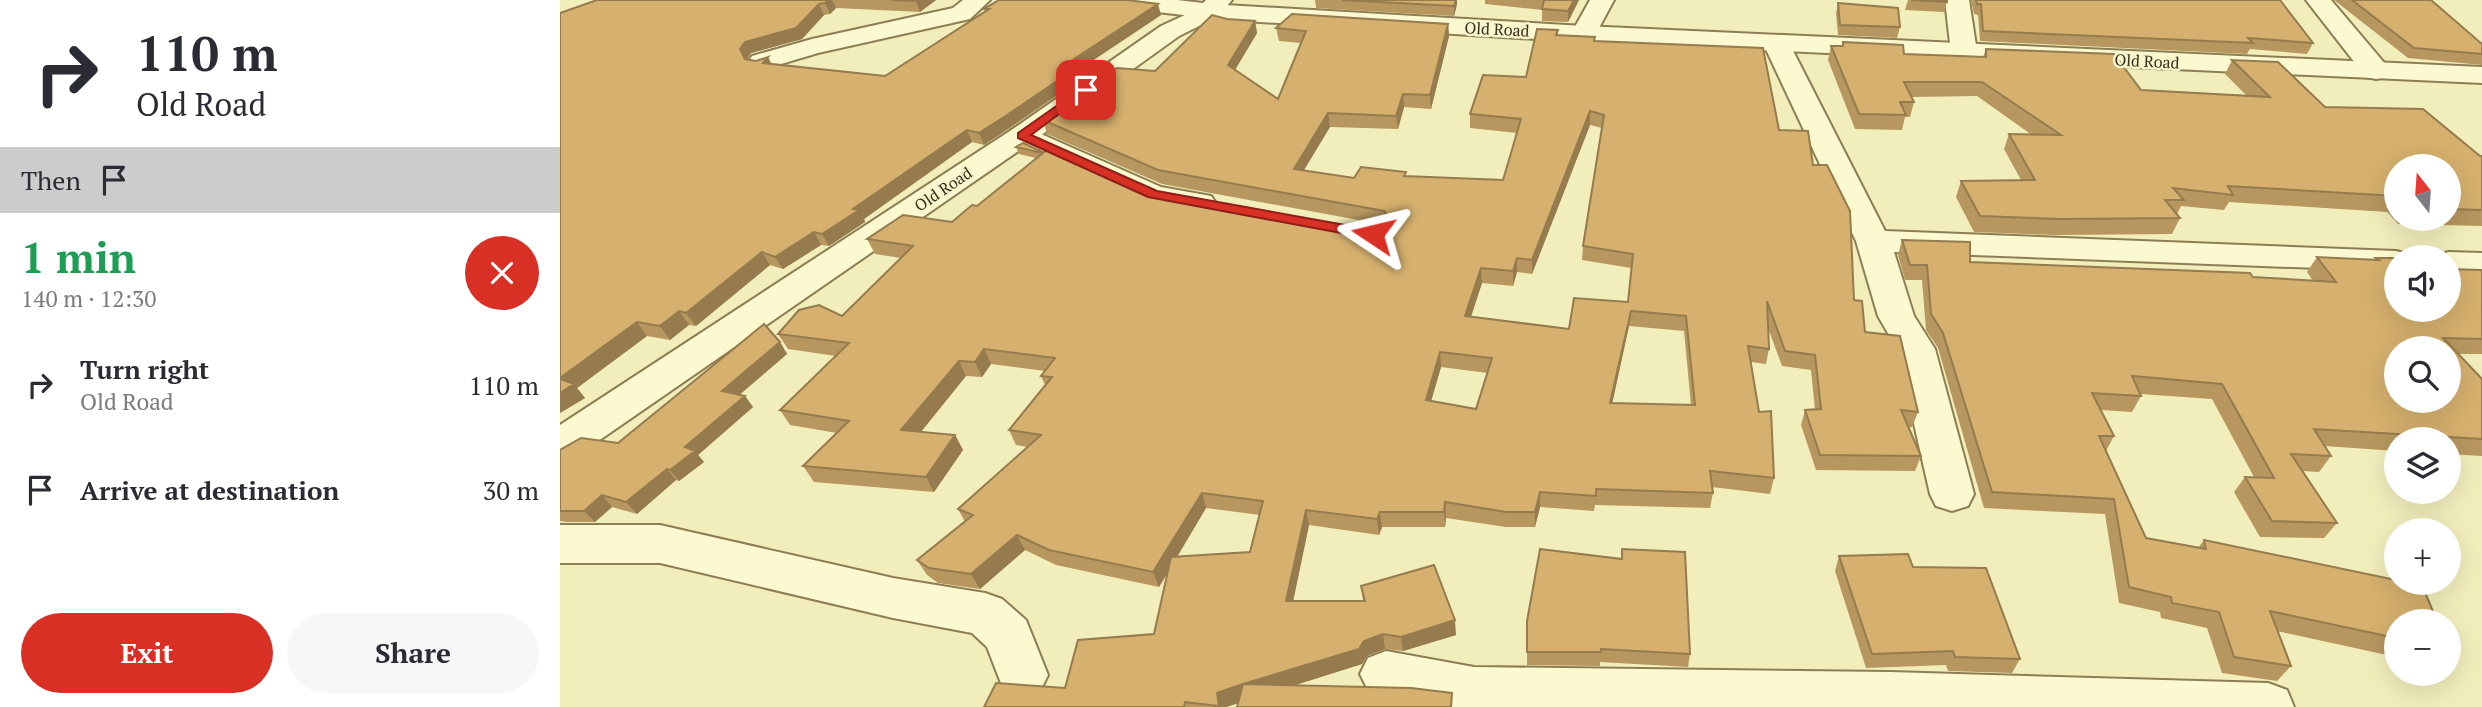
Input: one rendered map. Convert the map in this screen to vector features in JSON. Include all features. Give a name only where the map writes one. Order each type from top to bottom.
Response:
[{"type":"street","points":[[761,62],[812,47],[961,14],[978,0]]},
{"type":"street","points":[[1114,0],[1215,6]]},
{"type":"street","points":[[1584,34],[1602,0]]},
{"type":"street","points":[[1957,0],[1964,52]]},
{"type":"street","points":[[2318,0],[2376,71]]},
{"type":"street","name":"Old Road","points":[[560,446],[1023,135],[1170,31],[1215,6],[1584,34],[2482,75]]},
{"type":"street","points":[[1776,43],[1873,241],[1896,316],[1916,349],[1952,494]]},
{"type":"street","points":[[1023,135],[1153,195],[1229,208]]},
{"type":"street","points":[[1873,241],[2384,261]]},
{"type":"street","points":[[2461,263],[2482,264]]},
{"type":"street","points":[[560,544],[660,544],[893,598],[985,614],[1009,635],[1022,675]]},
{"type":"street","points":[[1387,674],[1474,699],[1890,696],[2268,707]]},
{"type":"building","points":[[597,0],[828,0],[819,4],[796,28],[745,42],[740,49],[745,59],[756,61],[768,57],[763,63],[885,76],[999,0],[1127,0],[1158,4],[1065,65],[1079,66],[979,133],[967,130],[853,209],[859,210],[822,234],[814,232],[775,257],[762,252],[686,313],[679,311],[660,326],[637,322],[560,378],[560,13]]},
{"type":"building","points":[[1342,0],[1456,0],[1454,6]]},
{"type":"building","points":[[1544,0],[1574,0],[1568,11],[1542,9]]},
{"type":"building","points":[[1911,0],[1947,0],[1947,2]]},
{"type":"building","points":[[1976,0],[2280,0],[2313,43],[2248,38],[2253,43],[1983,31],[1981,4],[1977,4]]},
{"type":"building","points":[[2352,0],[2431,0],[2482,44],[2482,54],[2414,48]]},
{"type":"building","points":[[1838,3],[1898,8],[1900,27],[1840,25]]},
{"type":"building","points":[[1292,14],[1448,24],[1430,95],[1403,94],[1396,116],[1328,113],[1294,169],[1354,178],[1361,167],[1406,172],[1404,176],[1503,180],[1521,119],[1470,114],[1483,75],[1526,77],[1537,29],[1558,30],[1556,35],[1595,37],[1594,41],[1763,48],[1779,130],[1808,131],[1813,165],[1827,165],[1850,211],[1854,300],[1862,301],[1865,332],[1900,336],[1918,412],[1901,410],[1921,456],[1820,455],[1805,410],[1821,409],[1815,355],[1785,351],[1767,301],[1769,349],[1748,346],[1759,412],[1771,411],[1774,478],[1710,471],[1713,493],[1596,489],[1596,496],[1540,492],[1535,512],[1506,512],[1445,502],[1444,512],[1380,512],[1377,519],[1306,510],[1286,601],[1365,601],[1361,586],[1434,565],[1455,620],[1401,637],[1383,634],[1364,641],[1359,649],[1217,693],[1219,706],[1185,702],[1184,707],[984,707],[996,683],[1065,688],[1078,640],[1154,634],[1171,557],[1250,552],[1263,501],[1202,493],[1153,572],[1049,550],[1017,535],[971,574],[929,568],[917,560],[973,515],[958,509],[1041,435],[1009,430],[1052,377],[1041,376],[1055,358],[984,349],[975,362],[959,361],[901,430],[955,435],[926,477],[803,466],[849,421],[780,410],[849,343],[778,334],[799,310],[819,305],[842,316],[913,246],[867,239],[903,215],[952,222],[972,205],[977,206],[1048,149],[1137,190],[1371,233],[1386,229],[1391,221],[1384,211],[1158,170],[1043,120],[1117,68],[1155,71],[1212,15],[1255,21],[1228,65],[1278,99],[1306,31],[1276,28]],"holes":[[[1590,111],[1604,115],[1583,246],[1633,254],[1628,302],[1574,298],[1569,329],[1465,316],[1481,268],[1513,271],[1517,258],[1532,260]],[[1631,311],[1686,316],[1695,405],[1610,403]],[[1440,352],[1492,358],[1476,409],[1426,400]]]},
{"type":"building","points":[[1843,42],[1903,45],[1904,54],[1986,57],[1986,49],[2114,54],[2141,90],[2270,97],[2232,60],[2278,62],[2325,107],[2423,109],[2482,156],[2482,210],[2461,209],[2461,154],[2384,154],[2384,195],[2228,186],[2233,195],[2173,188],[2184,200],[2165,200],[2180,218],[2062,219],[1980,216],[1961,181],[2035,180],[2009,134],[2061,135],[1982,82],[1904,82],[1914,102],[1900,102],[1906,115],[1859,114],[1831,46],[1843,46]]},
{"type":"building","points":[[1023,143],[1043,152],[1016,147]]},
{"type":"building","points":[[1902,240],[1970,242],[1970,262],[2250,273],[2253,277],[2336,282],[2317,257],[2384,258],[2384,322],[2461,322],[2461,269],[2482,270],[2482,339],[2461,338],[2461,336],[2384,336],[2384,413],[2461,413],[2461,357],[2482,379],[2482,439],[2461,438],[2461,427],[2384,427],[2384,433],[2314,429],[2331,456],[2291,454],[2337,523],[2272,521],[2245,477],[2274,478],[2222,384],[2132,376],[2141,396],[2092,393],[2114,436],[2099,436],[2146,538],[2206,549],[2204,540],[2384,578],[2384,595],[2426,595],[2432,609],[2384,609],[2384,635],[2270,611],[2291,666],[2234,657],[2219,612],[2172,603],[2171,597],[2129,587],[2114,499],[1992,492],[1943,333],[1931,314],[1927,265],[1910,265]]},
{"type":"building","points":[[764,324],[780,342],[722,391],[745,396],[685,447],[695,451],[670,470],[667,469],[626,502],[602,495],[584,511],[560,511],[560,450],[581,438],[618,443]]},
{"type":"building","points":[[560,379],[574,384],[560,393]]},
{"type":"building","points":[[1540,549],[1622,559],[1622,549],[1685,552],[1690,654],[1601,649],[1601,652],[1527,652],[1527,621]]},
{"type":"building","points":[[1908,554],[1913,567],[1986,568],[2020,659],[1955,657],[1953,651],[1872,654],[1839,556]]},
{"type":"building","points":[[1243,684],[1411,688],[1452,693],[1451,707],[1237,707]]},
{"type":"route","points":[[1086,90],[1023,135],[1153,195],[1373,234]]}]
